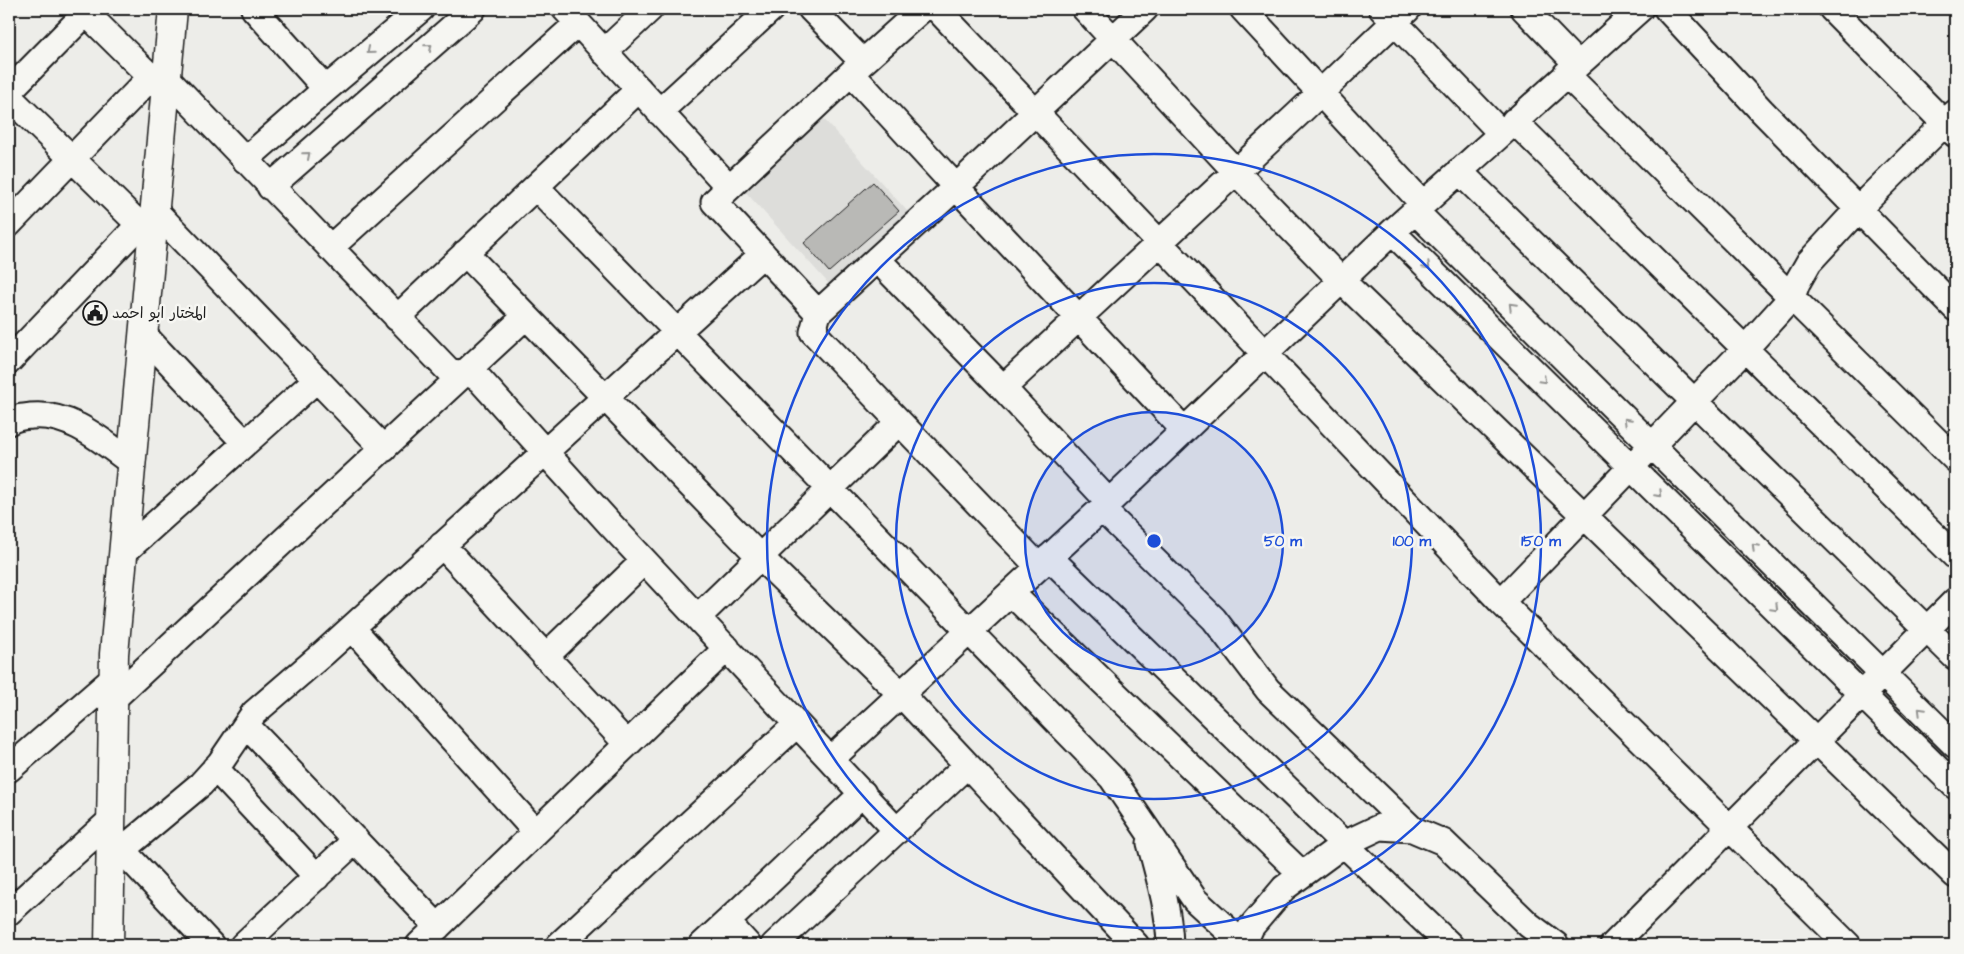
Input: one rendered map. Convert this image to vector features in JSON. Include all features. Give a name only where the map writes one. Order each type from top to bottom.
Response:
[{"type":"main road","points":[[110,945],[116,855],[112,820],[114,688],[161,83],[173,9]]},
{"type":"street","points":[[254,9],[326,89]]},
{"type":"street","points":[[245,160],[421,9]]},
{"type":"street","points":[[270,187],[473,9]]},
{"type":"street","points":[[604,52],[650,9]]},
{"type":"street","points":[[659,112],[771,9]]},
{"type":"street","points":[[811,9],[857,68],[956,187],[1184,430]]},
{"type":"street","points":[[818,313],[714,202],[922,9]]},
{"type":"street","points":[[937,9],[1501,602],[1848,945]]},
{"type":"street","points":[[1085,9],[1236,172],[1341,280],[1955,875]]},
{"type":"street","points":[[1145,9],[956,187],[818,313],[813,332],[899,422],[1044,562],[1450,945]]},
{"type":"street","points":[[1243,9],[1320,93],[1419,207],[1652,445],[1955,745]]},
{"type":"street","points":[[1524,9],[1572,69],[1792,297],[1955,459]]},
{"type":"street","points":[[831,759],[1106,506],[1392,232],[1640,9]]},
{"type":"street","points":[[1667,9],[1762,110],[1955,308]]},
{"type":"street","points":[[1501,602],[1746,349],[1792,297],[1797,283],[1809,262],[1858,209],[1952,123],[1832,9]]},
{"type":"street","points":[[9,91],[86,10],[161,83],[245,160],[450,372],[471,374],[480,380],[644,561],[897,831]]},
{"type":"street","points":[[1003,388],[1320,93],[1394,13],[1507,127],[1746,349],[1955,556]]},
{"type":"street","points":[[330,248],[572,16],[729,187]]},
{"type":"street","points":[[9,224],[72,158],[161,83]]},
{"type":"street","points":[[397,318],[639,90]]},
{"type":"street","points":[[9,96],[72,158],[149,224],[316,379],[384,449]]},
{"type":"street","points":[[1459,171],[1955,657]]},
{"type":"street","points":[[536,187],[1112,778],[1196,900],[1243,945],[1251,927],[1284,888],[1344,844],[1380,827],[1412,829],[1443,842],[1529,925],[1556,945]]},
{"type":"street","points":[[9,361],[149,224]]},
{"type":"street","points":[[1392,232],[1955,786]]},
{"type":"street","points":[[466,253],[760,557],[901,694],[1136,945]]},
{"type":"street","points":[[211,945],[116,855],[201,784],[260,708],[352,628],[764,254]]},
{"type":"street","points":[[877,259],[1003,388],[1106,506],[1214,619],[1268,690],[1412,829]]},
{"type":"street","points":[[9,769],[114,688],[384,449],[526,316]]},
{"type":"street","points":[[143,334],[245,443]]},
{"type":"street","points":[[124,553],[316,379]]},
{"type":"street","points":[[12,415],[42,415],[69,421],[132,463]]},
{"type":"street","points":[[698,618],[899,422]]},
{"type":"street","points":[[442,546],[627,744]]},
{"type":"street","points":[[545,657],[644,561]]},
{"type":"street","points":[[1010,593],[1302,874]]},
{"type":"street","points":[[1613,945],[1955,601]]},
{"type":"street","points":[[352,628],[536,832]]},
{"type":"street","points":[[246,725],[356,840],[434,937],[536,832],[727,648]]},
{"type":"street","points":[[559,945],[798,724]]},
{"type":"street","points":[[774,945],[967,765]]},
{"type":"street","points":[[215,768],[317,877]]},
{"type":"street","points":[[702,945],[863,794]]},
{"type":"street","points":[[9,912],[112,820]]},
{"type":"street","points":[[1143,822],[1164,892],[1170,927],[1170,945]]},
{"type":"street","points":[[244,945],[356,840]]},
{"type":"street","points":[[727,922],[748,945]]},
{"type":"shaded area","points":[[821,116],[908,212],[829,284],[742,188]]},
{"type":"building","points":[[873,182],[899,211],[829,272],[804,243]]},
{"type":"place","name":"المختار ابو احمد","points":[[95,313]]}]
